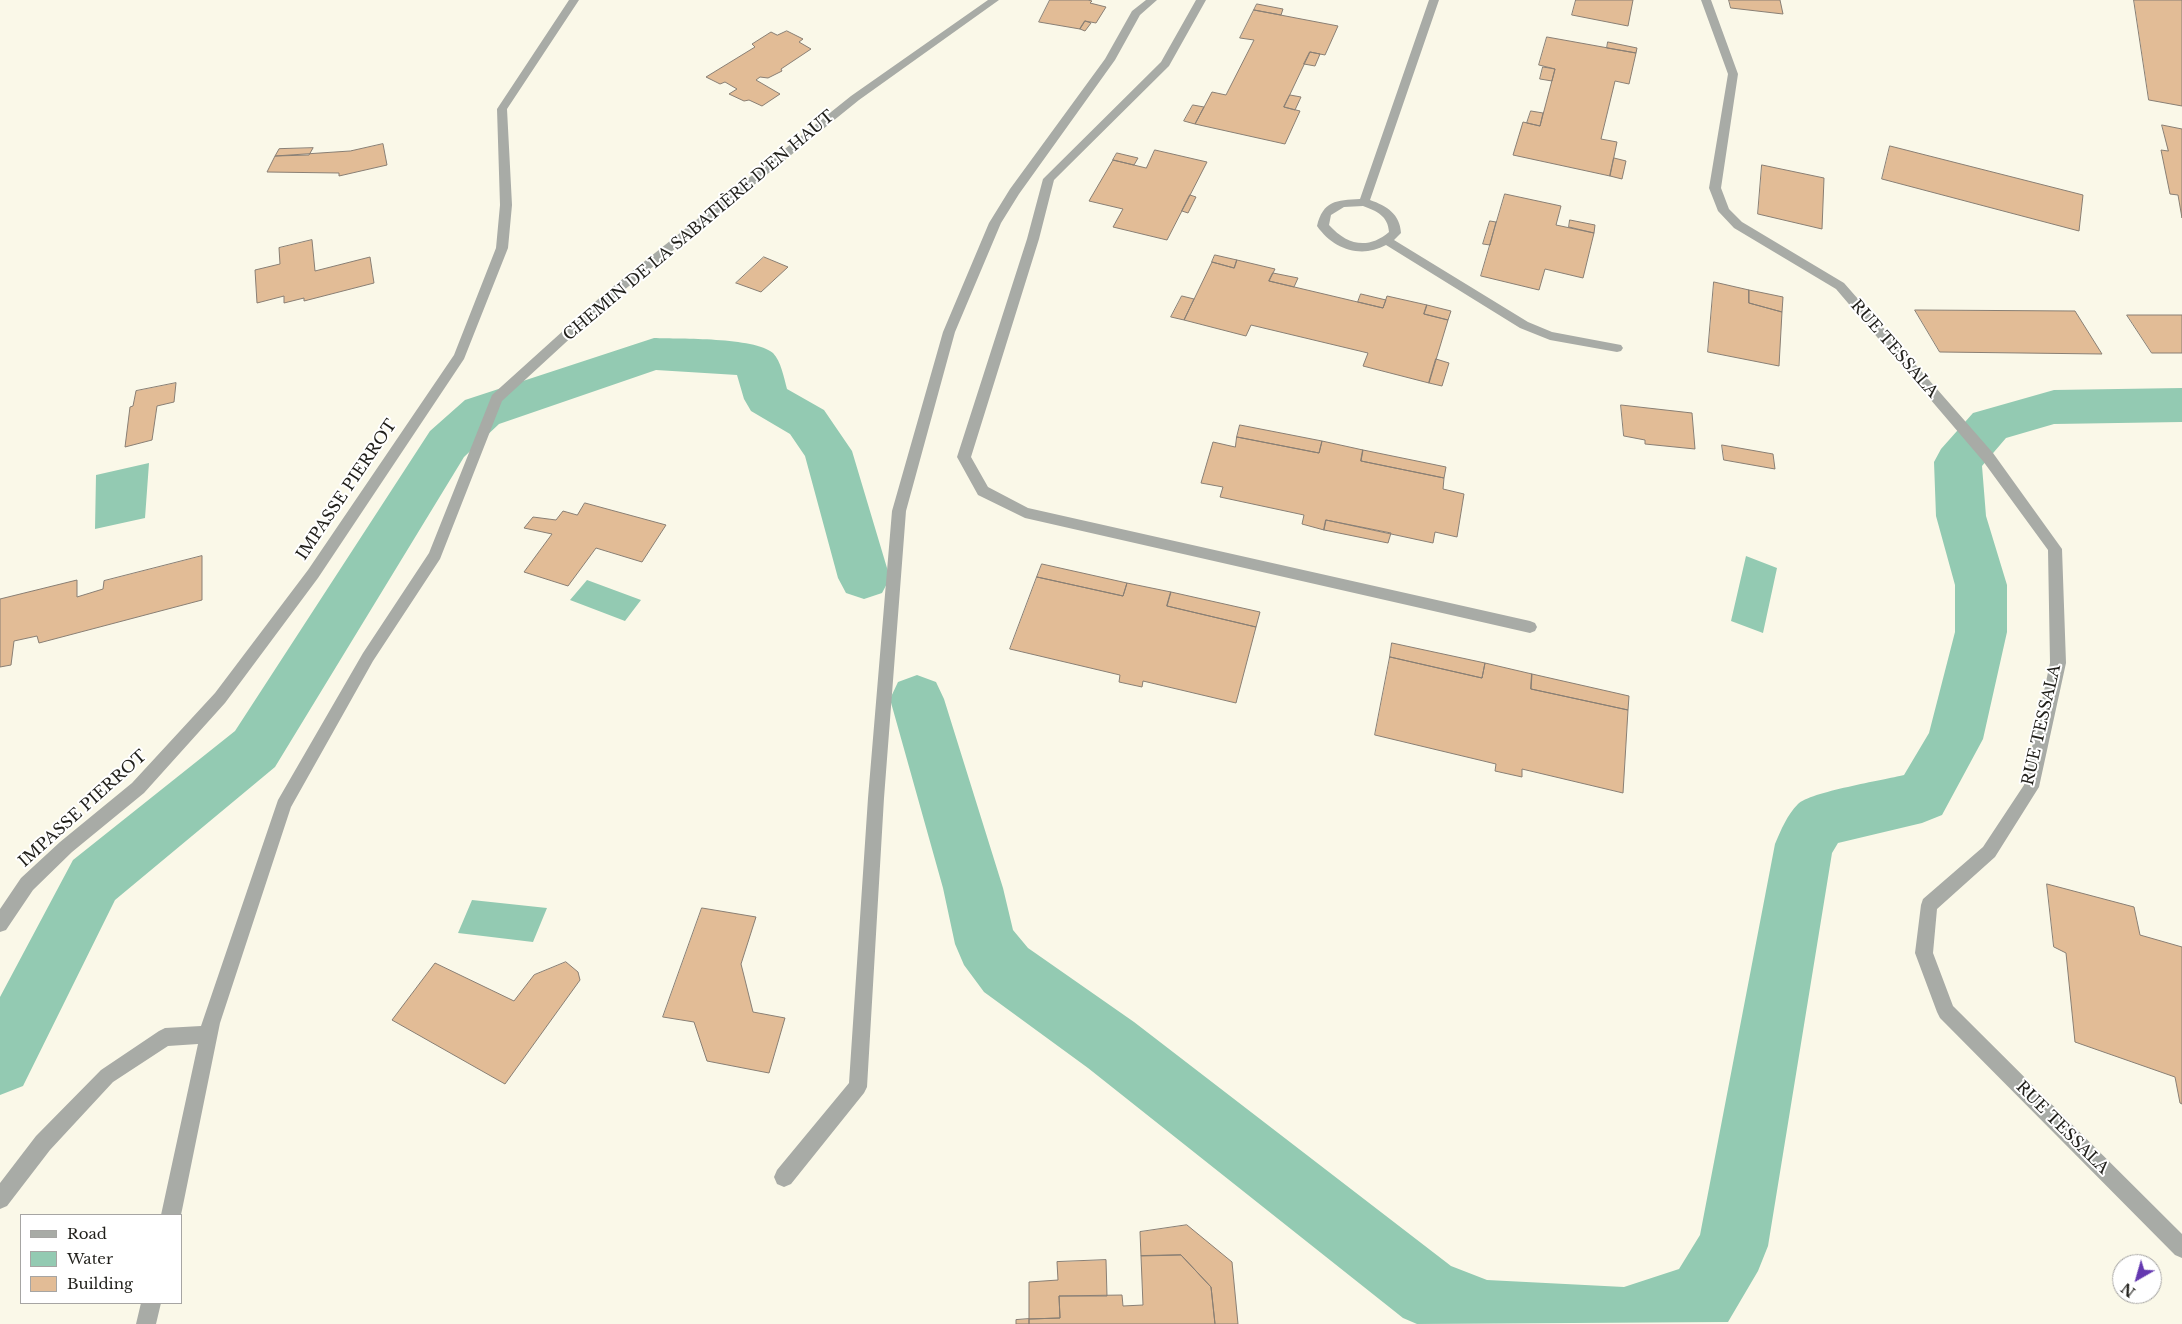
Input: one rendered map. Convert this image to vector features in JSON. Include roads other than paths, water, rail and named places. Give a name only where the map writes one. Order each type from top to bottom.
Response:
[{"type":"street","name":"IMPASSE PIERROT","points":[[0,924],[27,884],[66,848],[138,788],[220,698],[313,574],[460,356],[502,248],[506,205],[502,109],[574,0]]},
{"type":"street","name":"CHEMIN DE LA SABATIÈRE D'EN HAUT","points":[[171,1214],[208,1035],[284,805],[368,657],[435,555],[497,398],[609,296],[855,98],[994,0]]},
{"type":"street","points":[[784,1177],[858,1087],[876,798],[899,511],[949,332],[995,223],[1014,192],[1110,60],[1136,13],[1152,0]]},
{"type":"street","points":[[1201,0],[1165,64],[1049,179],[1033,239],[964,457],[983,490],[1025,514],[1530,627]]},
{"type":"street","points":[[1364,202],[1434,0]]},
{"type":"street","name":"RUE TESSALA","points":[[1706,0],[1733,74],[1715,188],[1724,211],[1738,225],[1840,286],[1988,457],[2055,549],[2058,663],[2031,787],[1989,852],[1928,905],[1924,952],[1946,1012],[2182,1248]]},
{"type":"street","points":[[1364,202],[1379,207],[1396,224],[1396,233],[1379,247],[1353,247],[1333,238],[1323,226],[1326,213],[1332,208],[1341,203],[1364,202]]},
{"type":"street","points":[[1388,241],[1524,325],[1550,336],[1617,348]]},
{"type":"street","points":[[0,1199],[44,1143],[107,1076],[165,1036],[208,1035]]},
{"type":"street","points":[[146,1324],[151,1304]]},
{"type":"water","points":[[149,463],[145,518],[95,529],[96,475]]},
{"type":"water","points":[[1746,556],[1777,568],[1763,633],[1731,621]]},
{"type":"water","points":[[587,580],[641,600],[625,621],[570,600]]},
{"type":"water","points":[[472,900],[547,908],[533,942],[458,933]]},
{"type":"waterway","points":[[0,1063],[94,880],[255,749],[447,444],[482,412],[654,354],[745,359],[757,365],[767,399],[807,422],[828,451],[864,578]]},
{"type":"waterway","points":[[917,699],[973,888],[986,944],[1006,970],[1111,1045],[1428,1293],[1487,1316],[1624,1323],[1703,1297],[1733,1246],[1804,844],[1820,821],[1922,797],[1955,739],[1981,632],[1981,585],[1961,516],[1958,462],[1990,425],[2054,407],[2182,405]]}]
